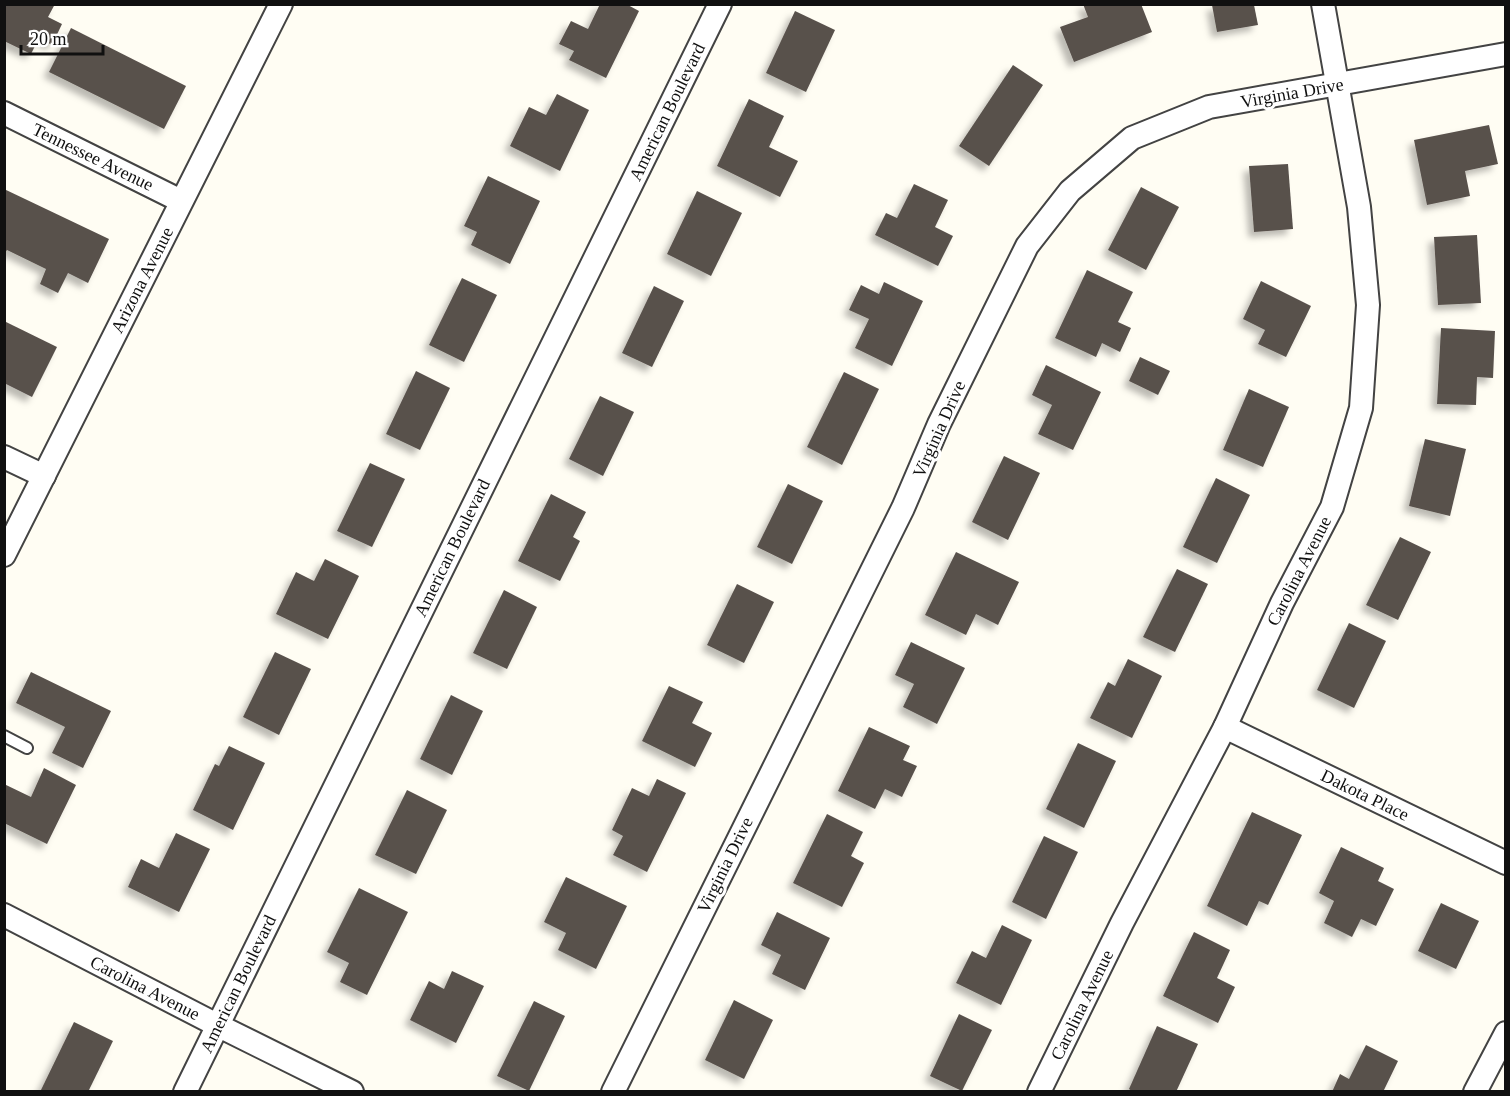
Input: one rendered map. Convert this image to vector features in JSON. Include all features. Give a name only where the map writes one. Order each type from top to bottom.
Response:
[{"type":"street","name":"Arizona Avenue","points":[[4,555],[281,4]]},
{"type":"street","name":"American Boulevard","points":[[185,1092],[720,4]]},
{"type":"street","name":"Carolina Avenue","points":[[1039,1092],[1122,923],[1225,727],[1282,603],[1332,507],[1361,408],[1368,305],[1359,207],[1323,4]]},
{"type":"street","name":"Virginia Drive","points":[[613,1092],[903,508],[939,424],[1027,246],[1070,191],[1132,138],[1209,107],[1506,54]]},
{"type":"street","name":"Tennessee Avenue","points":[[4,113],[181,201]]},
{"type":"street","points":[[4,457],[44,476]]},
{"type":"street","name":"Dakota Place","points":[[1225,727],[1506,862]]},
{"type":"street","name":"Carolina Avenue","points":[[4,915],[352,1092]]},
{"type":"street","points":[[1475,1092],[1506,1033]]},
{"type":"lane","points":[[4,736],[27,748]]},
{"type":"building","points":[[4,4],[55,4],[48,17],[62,24],[52,45],[39,38],[31,54],[4,41]]},
{"type":"building","points":[[600,4],[626,4],[639,11],[606,78],[569,60],[574,51],[559,44],[571,21],[588,29]]},
{"type":"building","points":[[1083,4],[1141,4],[1152,32],[1074,62],[1060,27],[1088,17]]},
{"type":"building","points":[[1212,5],[1254,5],[1258,25],[1217,32]]},
{"type":"building","points":[[795,11],[835,30],[806,92],[766,73]]},
{"type":"building","points":[[71,28],[186,86],[164,129],[49,72]]},
{"type":"building","points":[[1013,65],[1043,85],[989,166],[959,146]]},
{"type":"building","points":[[557,94],[589,110],[560,171],[510,146],[529,107],[546,115]]},
{"type":"building","points":[[749,99],[784,116],[769,147],[798,161],[780,197],[717,166]]},
{"type":"building","points":[[1489,125],[1498,164],[1465,171],[1470,196],[1427,205],[1414,140]]},
{"type":"building","points":[[1288,164],[1293,229],[1254,232],[1249,166]]},
{"type":"building","points":[[488,176],[540,201],[510,264],[471,245],[477,232],[464,226]]},
{"type":"building","points":[[914,184],[948,200],[935,227],[953,236],[938,266],[875,235],[886,213],[897,218]]},
{"type":"building","points":[[1141,187],[1179,207],[1146,270],[1108,250]]},
{"type":"building","points":[[4,189],[109,239],[88,283],[68,273],[58,293],[40,284],[46,269],[7,250],[4,254]]},
{"type":"building","points":[[697,191],[742,213],[711,276],[667,254]]},
{"type":"building","points":[[1477,235],[1481,303],[1438,305],[1434,237]]},
{"type":"building","points":[[1087,270],[1133,292],[1118,322],[1131,328],[1120,352],[1102,343],[1096,357],[1055,338]]},
{"type":"building","points":[[462,278],[497,295],[464,362],[429,345]]},
{"type":"building","points":[[1261,281],[1311,306],[1286,357],[1258,344],[1265,330],[1243,319]]},
{"type":"building","points":[[884,282],[923,301],[892,366],[855,348],[869,319],[849,310],[861,285],[879,294]]},
{"type":"building","points":[[654,286],[684,301],[652,367],[622,353]]},
{"type":"building","points":[[4,321],[57,347],[32,397],[4,383]]},
{"type":"building","points":[[1441,328],[1495,331],[1493,378],[1477,377],[1476,405],[1437,404]]},
{"type":"building","points":[[1140,357],[1170,371],[1158,395],[1129,381]]},
{"type":"building","points":[[1046,365],[1101,392],[1073,450],[1038,434],[1052,405],[1032,395]]},
{"type":"building","points":[[416,371],[450,388],[420,450],[386,434]]},
{"type":"building","points":[[844,372],[879,389],[842,465],[807,447]]},
{"type":"building","points":[[1249,389],[1289,407],[1263,467],[1223,450]]},
{"type":"building","points":[[600,396],[634,412],[603,476],[569,459]]},
{"type":"building","points":[[1425,439],[1466,449],[1450,516],[1409,506]]},
{"type":"building","points":[[1004,456],[1040,473],[1008,540],[972,522]]},
{"type":"building","points":[[370,463],[405,479],[372,547],[337,531]]},
{"type":"building","points":[[1216,478],[1250,495],[1217,563],[1183,547]]},
{"type":"building","points":[[788,484],[823,501],[792,564],[757,547]]},
{"type":"building","points":[[551,494],[586,512],[573,537],[580,541],[560,581],[518,561]]},
{"type":"building","points":[[1400,537],[1431,552],[1398,620],[1366,605]]},
{"type":"building","points":[[956,552],[1019,582],[998,625],[976,614],[966,635],[925,615]]},
{"type":"building","points":[[325,559],[359,576],[328,639],[276,614],[296,572],[314,581]]},
{"type":"building","points":[[1177,569],[1208,584],[1175,652],[1143,637]]},
{"type":"building","points":[[737,584],[774,602],[744,663],[707,645]]},
{"type":"building","points":[[504,590],[537,607],[507,669],[473,653]]},
{"type":"building","points":[[1349,623],[1386,641],[1354,708],[1317,690]]},
{"type":"building","points":[[911,642],[965,668],[937,724],[903,707],[914,684],[895,675]]},
{"type":"building","points":[[275,652],[311,669],[279,735],[243,717]]},
{"type":"building","points":[[1128,659],[1162,676],[1132,738],[1090,718],[1108,682],[1115,686]]},
{"type":"building","points":[[31,672],[111,711],[83,768],[52,753],[65,727],[16,703]]},
{"type":"building","points":[[669,686],[703,702],[692,723],[712,733],[695,767],[642,741]]},
{"type":"building","points":[[451,695],[483,711],[452,775],[420,759]]},
{"type":"building","points":[[869,727],[910,746],[903,760],[917,766],[902,797],[885,789],[875,809],[838,791]]},
{"type":"building","points":[[1078,743],[1116,761],[1084,828],[1046,809]]},
{"type":"building","points":[[229,746],[265,763],[233,830],[193,810],[215,764],[219,766]]},
{"type":"building","points":[[44,768],[76,785],[47,844],[4,823],[4,784],[31,797]]},
{"type":"building","points":[[657,779],[686,793],[647,872],[613,855],[623,836],[612,830],[632,788],[649,796]]},
{"type":"building","points":[[407,790],[447,810],[416,874],[375,855]]},
{"type":"building","points":[[1252,812],[1302,835],[1268,905],[1259,901],[1247,926],[1207,906]]},
{"type":"building","points":[[827,814],[863,832],[851,856],[864,863],[842,907],[793,883]]},
{"type":"building","points":[[176,833],[210,849],[179,912],[128,887],[141,859],[159,868]]},
{"type":"building","points":[[1044,836],[1078,852],[1046,919],[1012,902]]},
{"type":"building","points":[[1341,847],[1384,868],[1378,881],[1394,889],[1376,926],[1361,919],[1352,937],[1324,923],[1334,901],[1319,893]]},
{"type":"building","points":[[566,877],[627,906],[596,969],[558,950],[566,933],[544,922]]},
{"type":"building","points":[[359,888],[408,912],[367,995],[340,982],[349,963],[327,952]]},
{"type":"building","points":[[1441,903],[1479,921],[1456,969],[1418,951]]},
{"type":"building","points":[[777,912],[830,938],[805,990],[772,974],[781,955],[761,945]]},
{"type":"building","points":[[1002,925],[1032,940],[1001,1005],[956,983],[972,951],[986,958]]},
{"type":"building","points":[[1194,932],[1230,950],[1217,978],[1235,987],[1218,1023],[1163,996]]},
{"type":"building","points":[[452,971],[484,986],[456,1043],[410,1020],[429,981],[444,989]]},
{"type":"building","points":[[734,1000],[773,1020],[744,1079],[705,1060]]},
{"type":"building","points":[[534,1001],[565,1016],[529,1091],[497,1076]]},
{"type":"building","points":[[959,1014],[992,1030],[962,1091],[930,1076]]},
{"type":"building","points":[[74,1022],[113,1041],[88,1092],[40,1092]]},
{"type":"building","points":[[1157,1026],[1198,1044],[1176,1092],[1133,1092],[1129,1089]]},
{"type":"building","points":[[1366,1045],[1398,1061],[1383,1092],[1332,1092],[1340,1074],[1349,1079]]}]
